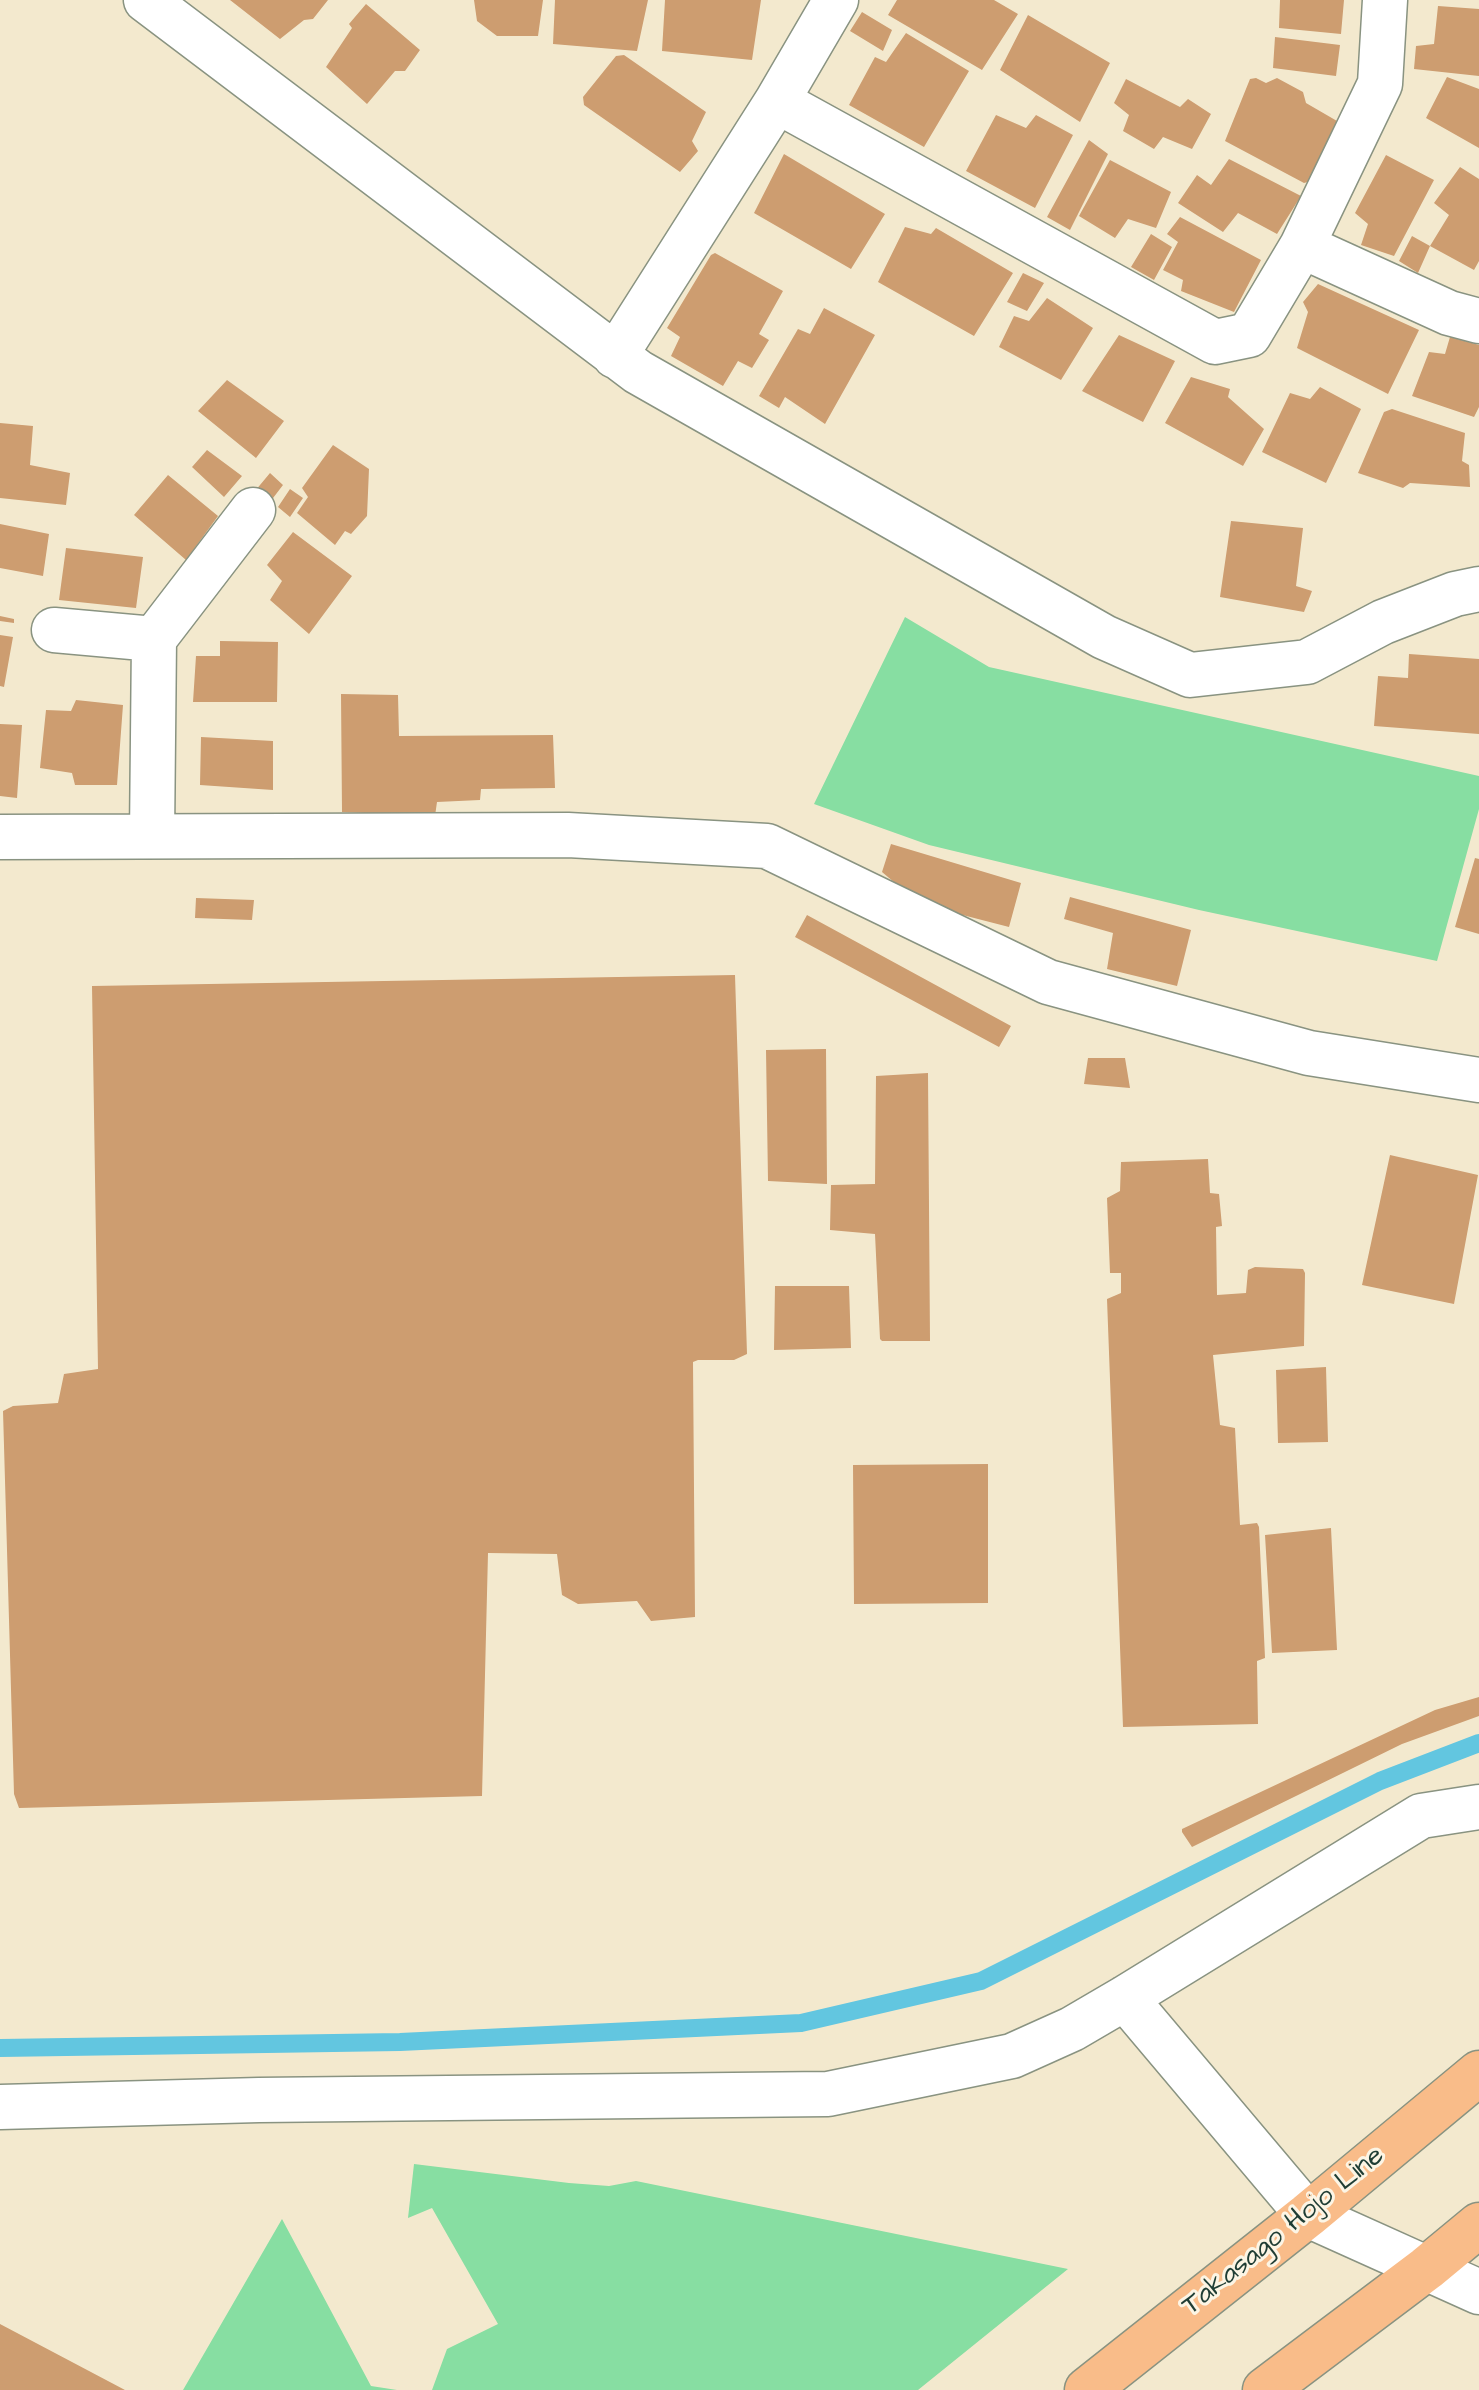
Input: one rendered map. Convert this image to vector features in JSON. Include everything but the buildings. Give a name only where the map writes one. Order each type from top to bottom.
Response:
[{"type":"main road","name":"Takasago Hojo Line","points":[[1087,2390],[1308,2215],[1479,2073]]},
{"type":"main road","points":[[1265,2390],[1479,2225]]},
{"type":"street","points":[[146,0],[638,372],[1104,637],[1190,675],[1307,662],[1383,622],[1455,594],[1479,589]]},
{"type":"street","points":[[615,356],[777,101],[836,0]]},
{"type":"street","points":[[777,101],[1215,342],[1249,335],[1302,246],[1380,84],[1385,0]]},
{"type":"street","points":[[1302,246],[1449,313],[1479,321]]},
{"type":"street","points":[[152,836],[154,639],[253,510]]},
{"type":"street","points":[[54,630],[154,639]]},
{"type":"street","points":[[0,837],[568,835],[767,846],[1048,982],[1309,1053],[1479,1080]]},
{"type":"street","points":[[0,2107],[259,2100],[828,2094],[1012,2056],[1072,2029],[1125,1998],[1421,1816],[1479,1807]]},
{"type":"street","points":[[1125,1998],[1308,2215],[1479,2292]]},
{"type":"green space","points":[[905,617],[989,667],[1479,776],[1479,809],[1437,961],[1199,910],[929,845],[814,804]]},
{"type":"green space","points":[[414,2164],[569,2183],[609,2186],[636,2181],[1068,2269],[918,2390],[432,2390],[447,2349],[498,2324],[432,2208],[408,2218]]},
{"type":"green space","points":[[282,2219],[371,2386],[397,2390],[183,2390]]},
{"type":"waterway","points":[[0,2048],[400,2042],[801,2023],[981,1981],[1380,1781],[1479,1743]]}]
